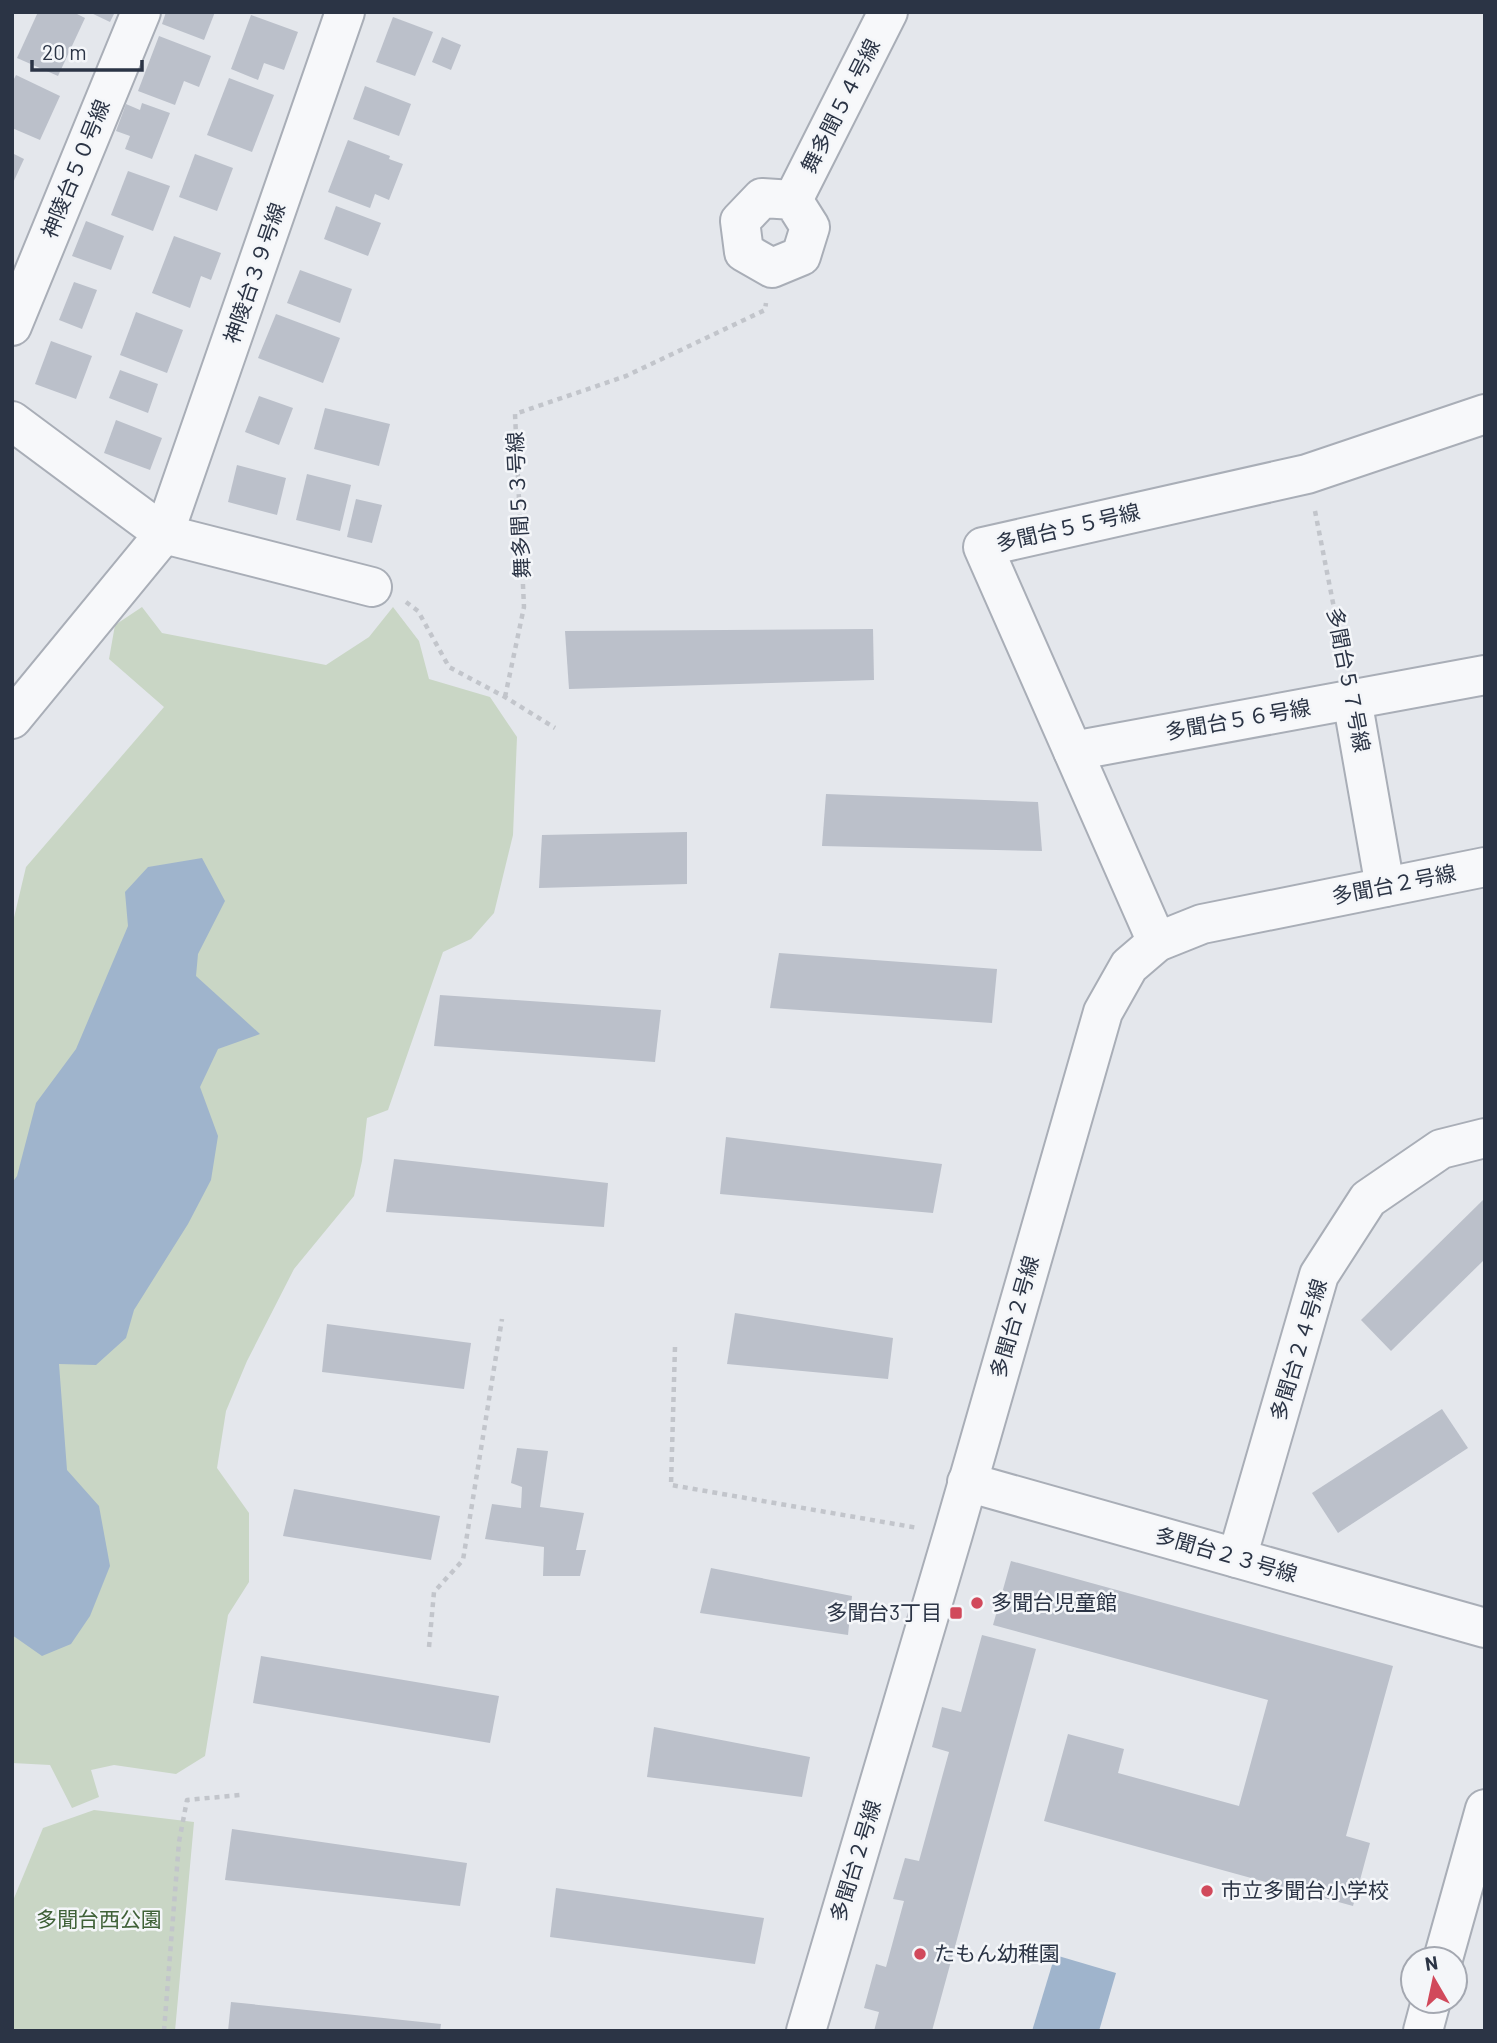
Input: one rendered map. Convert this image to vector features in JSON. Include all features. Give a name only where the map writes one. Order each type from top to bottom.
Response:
[{"type":"street","name":"神陵台５０号線","points":[[12,326],[141,12]]},
{"type":"street","name":"神陵台３９号線","points":[[12,719],[164,534],[345,12]]},
{"type":"street","name":"舞多聞５４号線","points":[[793,200],[888,12]]},
{"type":"street","points":[[762,198],[793,200],[810,227],[801,257],[772,268],[744,252],[740,220],[762,198]]},
{"type":"street","name":"多聞台５５号線","points":[[1157,942],[984,548],[1307,474],[1485,414]]},
{"type":"street","points":[[12,421],[164,534],[372,587]]},
{"type":"street","name":"多聞台５６号線","points":[[1073,751],[1485,675]]},
{"type":"street","name":"多聞台５７号線","points":[[1352,699],[1385,887]]},
{"type":"street","name":"多聞台２号線","points":[[806,2031],[1103,1012],[1129,966],[1157,942],[1202,924],[1485,867]]},
{"type":"street","name":"多聞台２４号線","points":[[1237,1558],[1319,1275],[1368,1199],[1441,1149],[1485,1138]]},
{"type":"street","name":"多聞台２３号線","points":[[967,1482],[1485,1628]]},
{"type":"street","points":[[1447,1945],[1485,1809]]},
{"type":"path","name":"舞多聞５３号線","points":[[505,697],[524,607],[515,414],[626,376],[765,310],[772,268]]},
{"type":"path","name":"多聞台５７号線","points":[[1307,474],[1352,699]]},
{"type":"path","points":[[372,587],[394,593],[418,611],[449,667],[555,728]]},
{"type":"path","points":[[429,1647],[434,1592],[463,1560],[502,1319]]},
{"type":"path","points":[[675,1347],[671,1485],[953,1534]]},
{"type":"path","points":[[164,2031],[179,1842],[187,1800],[240,1795]]},
{"type":"green space","points":[[142,607],[162,633],[326,665],[369,637],[393,607],[419,641],[429,679],[490,697],[517,737],[513,835],[494,913],[471,939],[443,952],[388,1110],[367,1118],[362,1161],[354,1196],[294,1269],[247,1361],[226,1411],[217,1468],[249,1513],[249,1582],[228,1615],[205,1756],[176,1774],[114,1765],[91,1770],[99,1797],[72,1808],[50,1765],[12,1763],[12,926],[26,867],[164,707],[109,659],[115,625]]},
{"type":"green space","name":"多聞台西公園","points":[[94,1810],[194,1822],[175,2031],[12,2031],[12,1903],[43,1828]]},
{"type":"water","points":[[202,858],[225,901],[198,954],[196,976],[260,1034],[218,1049],[200,1087],[218,1136],[211,1180],[188,1224],[134,1310],[126,1338],[96,1365],[59,1364],[67,1470],[99,1506],[110,1566],[90,1616],[71,1644],[42,1656],[12,1635],[12,1183],[17,1176],[36,1103],[76,1049],[128,926],[125,892],[148,867]]},
{"type":"water","points":[[1055,1955],[1116,1973],[1099,2031],[1032,2031]]},
{"type":"building","points":[[38,12],[73,12],[85,18],[58,76],[17,58]]},
{"type":"building","points":[[89,12],[115,12],[110,22]]},
{"type":"building","points":[[166,12],[215,12],[204,40],[162,24]]},
{"type":"building","points":[[251,15],[298,32],[284,70],[264,63],[258,80],[231,69]]},
{"type":"building","points":[[393,17],[433,32],[415,76],[376,62]]},
{"type":"building","points":[[159,36],[211,56],[199,87],[184,81],[175,105],[138,91]]},
{"type":"building","points":[[442,37],[461,45],[451,70],[432,62]]},
{"type":"building","points":[[16,75],[60,96],[40,140],[12,128],[12,83]]},
{"type":"building","points":[[229,78],[274,95],[252,152],[207,135]]},
{"type":"building","points":[[365,86],[411,104],[399,136],[353,119]]},
{"type":"building","points":[[142,103],[170,113],[152,159],[125,149],[130,136],[116,131],[126,104],[140,110]]},
{"type":"building","points":[[348,140],[390,156],[389,159],[403,164],[389,200],[375,194],[370,208],[328,192]]},
{"type":"building","points":[[12,153],[24,159],[12,185]]},
{"type":"building","points":[[195,154],[233,168],[217,211],[179,197]]},
{"type":"building","points":[[128,171],[170,186],[153,231],[111,215]]},
{"type":"building","points":[[336,206],[381,223],[368,256],[324,239]]},
{"type":"building","points":[[86,221],[124,236],[111,270],[72,256]]},
{"type":"building","points":[[174,236],[221,253],[211,280],[201,276],[190,308],[152,293]]},
{"type":"building","points":[[300,270],[352,289],[340,323],[287,303]]},
{"type":"building","points":[[74,282],[97,290],[82,329],[59,320]]},
{"type":"building","points":[[136,312],[183,330],[167,373],[120,355]]},
{"type":"building","points":[[276,314],[340,338],[323,383],[258,358]]},
{"type":"building","points":[[51,341],[92,356],[76,399],[35,384]]},
{"type":"building","points":[[120,370],[158,384],[148,413],[109,398]]},
{"type":"building","points":[[259,396],[293,408],[279,445],[245,432]]},
{"type":"building","points":[[325,408],[390,424],[379,466],[314,449]]},
{"type":"building","points":[[116,420],[162,438],[150,470],[104,453]]},
{"type":"building","points":[[237,465],[286,478],[277,515],[228,502]]},
{"type":"building","points":[[307,474],[351,485],[340,531],[296,520]]},
{"type":"building","points":[[356,499],[382,505],[372,543],[347,537]]},
{"type":"building","points":[[873,629],[874,680],[569,689],[565,631]]},
{"type":"building","points":[[826,794],[1038,802],[1042,851],[822,846]]},
{"type":"building","points":[[687,832],[687,884],[539,888],[542,835]]},
{"type":"building","points":[[779,953],[997,969],[992,1023],[770,1008]]},
{"type":"building","points":[[440,995],[661,1010],[655,1062],[434,1046]]},
{"type":"building","points":[[726,1137],[942,1164],[933,1213],[720,1194]]},
{"type":"building","points":[[394,1159],[608,1183],[604,1227],[386,1212]]},
{"type":"building","points":[[1485,1198],[1485,1259],[1391,1351],[1361,1320]]},
{"type":"building","points":[[735,1313],[893,1338],[888,1379],[727,1364]]},
{"type":"building","points":[[327,1324],[471,1343],[464,1389],[322,1372]]},
{"type":"building","points":[[1442,1409],[1468,1448],[1338,1533],[1312,1493]]},
{"type":"building","points":[[517,1448],[548,1451],[540,1507],[584,1513],[576,1550],[586,1550],[580,1576],[543,1576],[544,1547],[485,1539],[492,1504],[521,1508],[522,1487],[511,1483]]},
{"type":"building","points":[[294,1489],[440,1516],[431,1560],[283,1536]]},
{"type":"building","points":[[1011,1561],[1393,1666],[1346,1836],[1370,1843],[1353,1906],[1044,1821],[1068,1734],[1124,1749],[1118,1773],[1239,1806],[1268,1700],[993,1625]]},
{"type":"building","points":[[711,1568],[852,1596],[848,1635],[700,1613]]},
{"type":"building","points":[[982,1635],[1036,1649],[932,2031],[874,2031],[879,2012],[864,2008],[876,1964],[886,1967],[904,1901],[893,1899],[905,1858],[919,1861],[949,1752],[932,1747],[942,1707],[961,1712]]},
{"type":"building","points":[[261,1656],[499,1696],[490,1743],[253,1703]]},
{"type":"building","points":[[654,1727],[810,1757],[802,1797],[647,1777]]},
{"type":"building","points":[[232,1829],[467,1863],[460,1906],[225,1880]]},
{"type":"building","points":[[556,1888],[764,1918],[755,1964],[550,1937]]},
{"type":"building","points":[[231,2002],[441,2024],[440,2031],[228,2031]]},
{"type":"place","name":"多聞台児童館","points":[[977,1603]]},
{"type":"place","name":"多聞台3丁目","points":[[956,1613]]},
{"type":"place","name":"市立多聞台小学校","points":[[1207,1891]]},
{"type":"place","name":"たもん幼稚園","points":[[920,1954]]}]
